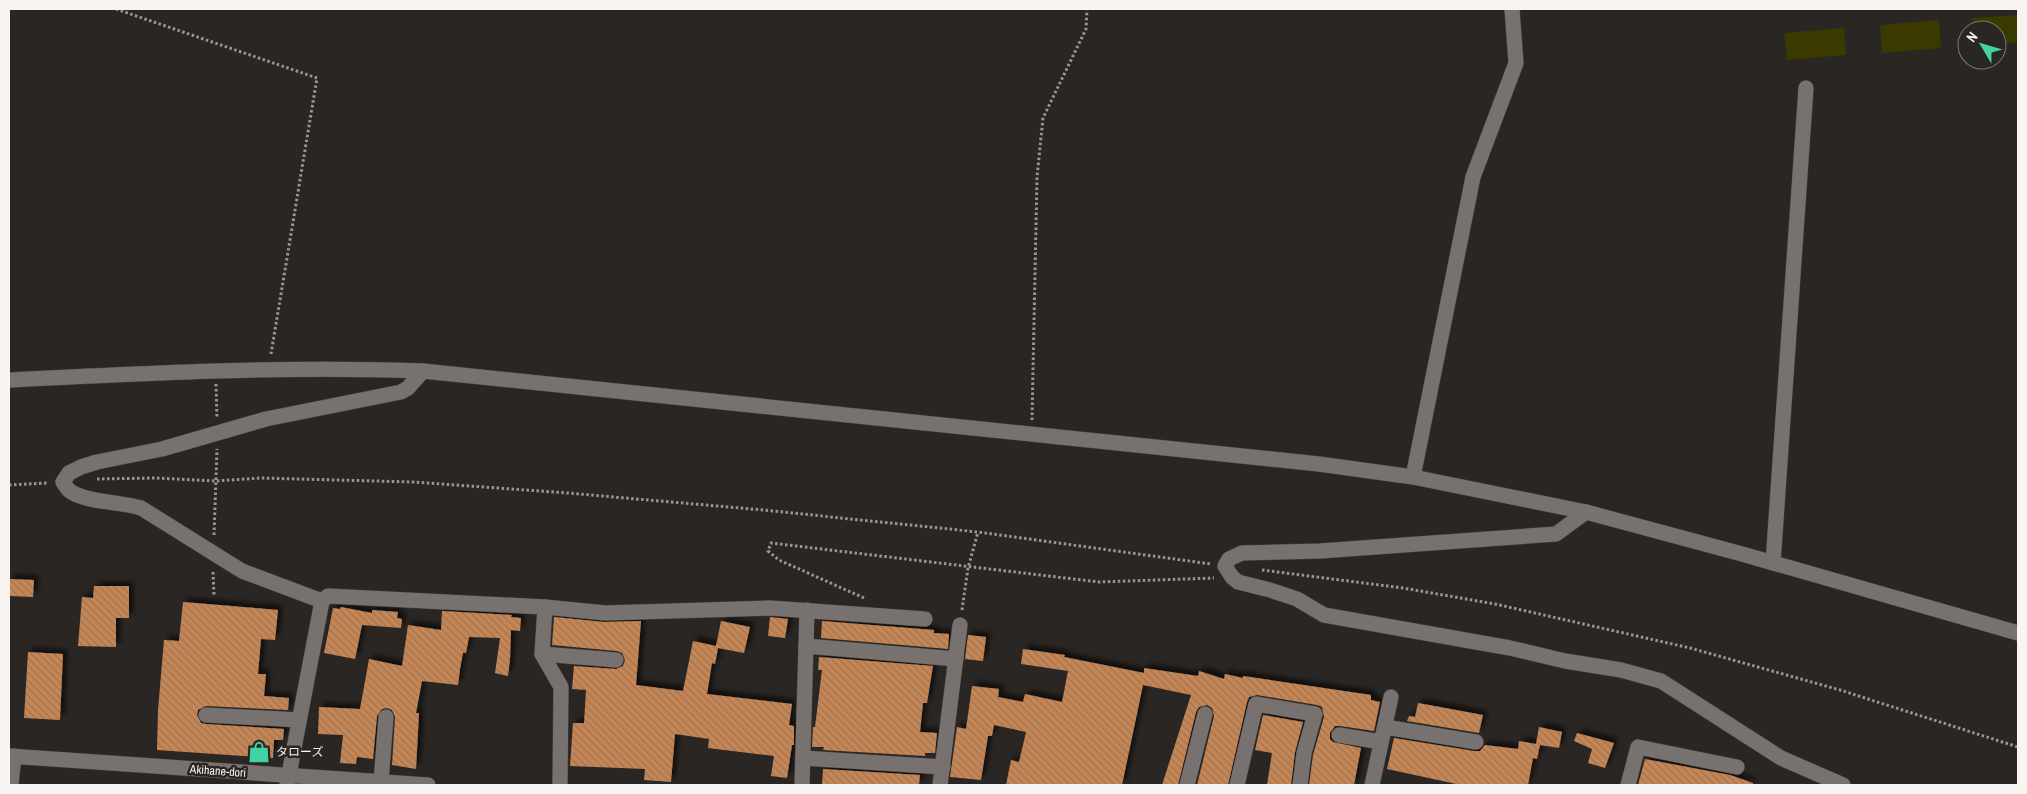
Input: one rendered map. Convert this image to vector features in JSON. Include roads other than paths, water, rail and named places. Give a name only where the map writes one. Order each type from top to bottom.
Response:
[{"type":"street","points":[[1413,477],[1473,177],[1516,63],[1512,9]]},
{"type":"street","points":[[1773,563],[1806,88]]},
{"type":"street","points":[[9,380],[215,370],[423,371],[1309,463],[1413,477],[1586,512],[2018,633]]},
{"type":"street","points":[[322,601],[242,571],[141,508],[124,503],[80,496],[69,491],[63,482],[68,473],[81,467],[162,448],[266,419],[401,392],[408,388],[423,371]]},
{"type":"street","points":[[1586,512],[1556,534],[1320,550],[1242,553],[1229,558],[1228,572],[1238,582],[1297,599],[1324,615],[1510,648],[1566,661],[1621,670],[1661,681],[1782,758],[1843,785]]},
{"type":"street","points":[[288,781],[322,601],[328,596],[545,607],[605,613],[770,608],[925,618]]},
{"type":"street","points":[[545,607],[542,654],[561,687],[560,785]]},
{"type":"street","points":[[802,785],[808,610]]},
{"type":"street","points":[[940,785],[960,625]]},
{"type":"street","points":[[806,646],[956,659]]},
{"type":"street","points":[[542,654],[616,660]]},
{"type":"street","points":[[1372,785],[1391,697]]},
{"type":"street","points":[[1237,785],[1256,704],[1315,714],[1304,753],[1300,785]]},
{"type":"street","points":[[1187,785],[1205,714]]},
{"type":"street","points":[[206,715],[299,720]]},
{"type":"street","points":[[381,782],[386,717]]},
{"type":"street","points":[[1385,727],[1476,742]]},
{"type":"street","points":[[1339,735],[1382,742]]},
{"type":"street","points":[[1628,785],[1638,747],[1737,767]]},
{"type":"street","points":[[11,785],[12,756]]},
{"type":"street","name":"Akihane-dori","points":[[12,756],[288,781],[381,782],[428,785]]},
{"type":"street","points":[[803,758],[943,767]]},
{"type":"place","name":"タローズ","points":[[259,752]]}]
